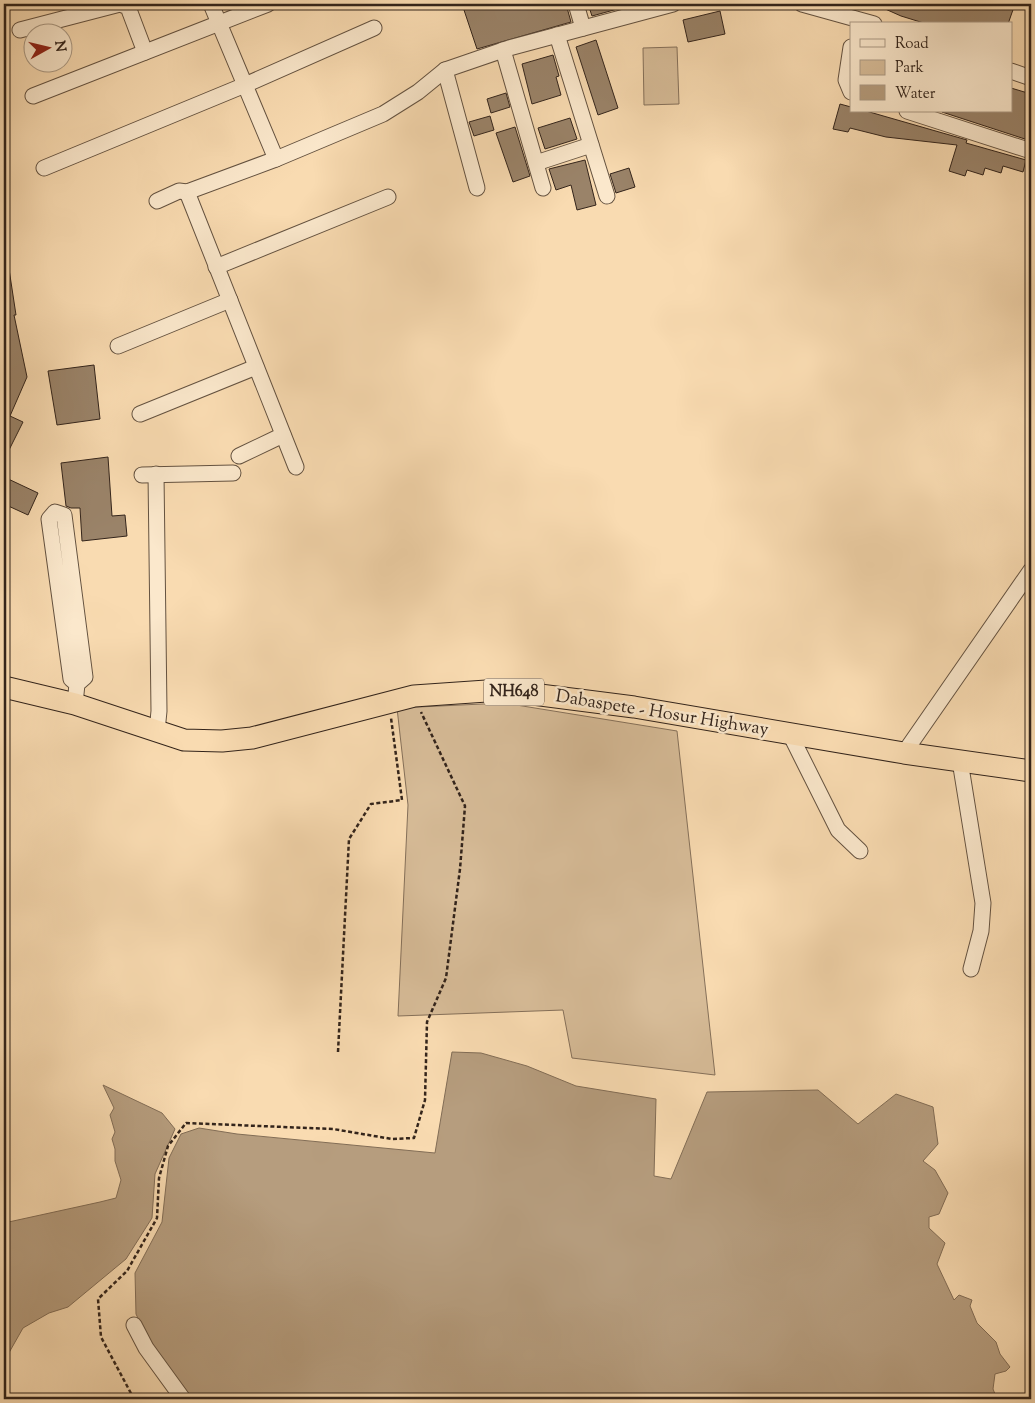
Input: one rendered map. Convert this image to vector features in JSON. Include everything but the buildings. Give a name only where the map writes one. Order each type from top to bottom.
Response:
[{"type":"highway","name":"Dabaspete - Hosur Highway","points":[[4,687],[76,694],[157,731],[184,740],[222,741],[252,738],[414,696],[501,690],[634,707],[904,753],[1031,771]]},
{"type":"street","points":[[20,30],[120,4],[128,8],[145,52]]},
{"type":"street","points":[[211,4],[276,159]]},
{"type":"street","points":[[33,96],[268,4]]},
{"type":"street","points":[[576,4],[583,28]]},
{"type":"street","points":[[157,201],[179,191],[187,192],[276,159],[383,114],[418,92],[445,70],[503,50],[674,4]]},
{"type":"street","points":[[802,4],[857,21]]},
{"type":"street","points":[[44,168],[245,85],[374,28]]},
{"type":"street","points":[[557,36],[607,196]]},
{"type":"street","points":[[503,50],[543,188]]},
{"type":"street","points":[[850,52],[846,72],[847,87],[850,91]]},
{"type":"street","points":[[445,70],[477,188]]},
{"type":"street","points":[[1012,71],[1031,78]]},
{"type":"street","points":[[910,112],[1031,151]]},
{"type":"street","points":[[536,163],[591,145]]},
{"type":"street","points":[[187,192],[296,467]]},
{"type":"street","points":[[216,267],[388,197]]},
{"type":"street","points":[[118,346],[230,300]]},
{"type":"street","points":[[140,414],[256,367]]},
{"type":"street","points":[[239,456],[283,435]]},
{"type":"street","points":[[157,731],[159,711],[149,475],[232,472]]},
{"type":"street","points":[[55,512],[64,515],[85,677],[76,694],[70,679],[48,519],[55,512]]},
{"type":"street","points":[[904,753],[1031,570]]},
{"type":"street","points":[[790,734],[838,830],[860,851]]},
{"type":"street","points":[[960,761],[983,903],[981,932],[971,969]]},
{"type":"street","points":[[134,1325],[146,1348],[183,1399]]},
{"type":"path","points":[[134,1399],[101,1337],[98,1299],[127,1271],[157,1218],[159,1178],[168,1146],[186,1124],[333,1129],[392,1139],[414,1138],[425,1100],[427,1022],[446,978],[460,869],[465,806],[414,696]]},
{"type":"path","points":[[338,1052],[349,839],[371,804],[402,800],[392,721],[387,703]]},
{"type":"green space","points":[[677,47],[679,104],[644,105],[643,48]]},
{"type":"green space","points":[[504,703],[677,731],[715,1075],[572,1058],[563,1010],[398,1016],[408,805],[397,708]]},
{"type":"water","points":[[452,1052],[481,1053],[527,1066],[576,1086],[656,1099],[654,1176],[671,1179],[707,1092],[818,1090],[858,1124],[896,1094],[933,1107],[938,1144],[923,1161],[935,1170],[948,1193],[939,1214],[929,1217],[929,1228],[945,1243],[937,1264],[954,1300],[959,1295],[972,1300],[970,1306],[977,1323],[996,1342],[1000,1354],[1010,1367],[1006,1371],[995,1374],[993,1389],[997,1399],[190,1399],[154,1353],[136,1314],[135,1273],[162,1222],[169,1158],[181,1134],[199,1128],[237,1134],[435,1153]]},
{"type":"water","points":[[103,1085],[162,1113],[175,1129],[155,1174],[152,1218],[126,1259],[68,1307],[49,1313],[23,1328],[6,1358],[4,1358],[4,1223],[116,1198],[121,1180],[115,1161],[115,1149],[112,1139],[115,1132],[110,1115],[114,1108]]}]
